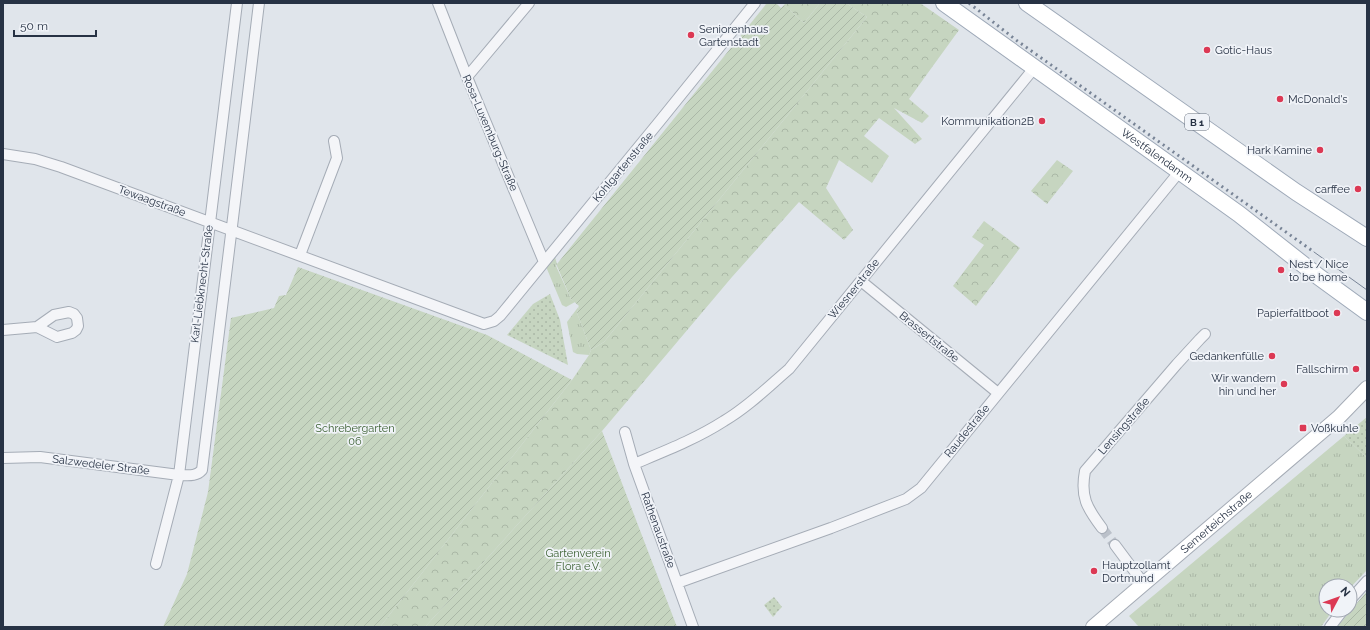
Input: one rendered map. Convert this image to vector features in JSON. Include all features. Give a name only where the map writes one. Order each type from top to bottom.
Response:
[{"type":"main road","name":"Westfalendamm","points":[[944,3],[1239,214],[1319,277],[1367,312]]},
{"type":"main road","name":"B 1","points":[[1027,3],[1296,192],[1367,238]]},
{"type":"main road","name":"Semerteichstraße","points":[[1093,627],[1339,417],[1367,388]]},
{"type":"main road","name":"Semerteichstraße","points":[[1339,417],[1367,402]]},
{"type":"street","name":"Karl-Liebknecht-Straße","points":[[156,564],[179,475],[237,3]]},
{"type":"street","name":"Karl-Liebknecht-Straße","points":[[199,473],[202,470],[259,3]]},
{"type":"street","name":"Rosa-Luxemburg-Straße","points":[[438,3],[544,262]]},
{"type":"street","points":[[467,77],[529,3]]},
{"type":"street","name":"Kohlgartenstraße","points":[[484,324],[500,316],[756,3]]},
{"type":"street","name":"Wiesnerstraße","points":[[634,464],[695,437],[725,421],[756,398],[788,368],[861,281],[1035,67]]},
{"type":"street","points":[[300,255],[336,158],[334,142]]},
{"type":"street","name":"Tewaagstraße","points":[[3,154],[35,159],[61,167],[120,190],[210,221],[484,324]]},
{"type":"street","name":"Raudestraße","points":[[678,583],[906,500],[921,488],[1180,171]]},
{"type":"street","name":"Brassertstraße","points":[[861,281],[998,393]]},
{"type":"street","points":[[3,330],[37,327]]},
{"type":"street","name":"Lensingstraße","points":[[1102,528],[1087,507],[1084,499],[1082,489],[1085,471],[1205,334]]},
{"type":"street","name":"Rathenaustraße","points":[[625,432],[634,464],[693,627]]},
{"type":"street","name":"Salzwedeler Straße","points":[[3,458],[40,457],[179,475],[192,475],[199,473]]},
{"type":"street","points":[[1115,545],[1144,584]]},
{"type":"street","points":[[1358,591],[1367,581]]},
{"type":"street","points":[[1330,627],[1337,618]]},
{"type":"green space","points":[[767,3],[776,3],[781,8],[784,5],[804,23],[820,3],[846,3],[867,17],[604,342],[591,350],[577,313],[579,306],[571,299],[557,264]]},
{"type":"green space","points":[[786,3],[820,3],[804,23],[784,5]]},
{"type":"green space","points":[[846,3],[920,3],[959,30],[909,99],[929,116],[922,123],[894,108],[922,139],[915,144],[879,118],[864,136],[889,156],[872,183],[839,160],[826,188],[853,230],[844,240],[799,202],[732,277],[602,431],[425,627],[380,627],[572,380],[591,350],[604,342],[867,17]]},
{"type":"green space","points":[[1057,160],[1073,171],[1047,204],[1031,191]]},
{"type":"green space","points":[[984,221],[1020,248],[976,306],[953,286],[984,245],[972,237]]},
{"type":"green space","points":[[555,257],[557,264],[556,266],[571,299],[575,302],[566,307],[562,305],[547,269],[547,266]]},
{"type":"green space","name":"Schrebergarten 06","points":[[298,267],[487,335],[572,380],[380,627],[163,627],[187,574],[208,492],[231,318],[274,308],[279,296],[286,295]]},
{"type":"green space","points":[[550,294],[560,320],[568,365],[507,335],[533,304]]},
{"type":"green space","points":[[579,306],[577,313],[591,350],[589,355],[577,354],[573,352],[567,322]]},
{"type":"green space","points":[[1367,417],[1367,458],[1344,436]]},
{"type":"green space","name":"Gartenverein Flora e.V.","points":[[602,431],[677,627],[425,627]]},
{"type":"green space","points":[[1344,436],[1367,458],[1367,570],[1358,580],[1358,578],[1318,578],[1318,618],[1327,618],[1321,627],[1139,627],[1129,616]]},
{"type":"green space","points":[[1367,591],[1367,627],[1337,627],[1344,618],[1358,618],[1358,602]]},
{"type":"green space","points":[[774,597],[782,607],[773,617],[764,605]]},
{"type":"tunnel","points":[[1102,528],[1115,545]]},
{"type":"tram line","points":[[1314,252],[1367,290]]},
{"type":"railway","points":[[969,3],[1016,40],[1314,252]]},
{"type":"place","name":"Seniorenhaus Gartenstadt","points":[[691,35]]},
{"type":"place","name":"Gotic-Haus","points":[[1207,50]]},
{"type":"place","name":"McDonald's","points":[[1280,99]]},
{"type":"place","name":"Kommunikation2B","points":[[1042,121]]},
{"type":"place","name":"Hark Kamine","points":[[1320,150]]},
{"type":"place","name":"carffee","points":[[1358,189]]},
{"type":"place","name":"Nest / Nice to be home","points":[[1281,270]]},
{"type":"place","name":"Papierfaltboot","points":[[1337,313]]},
{"type":"place","name":"Gedankenfülle","points":[[1272,356]]},
{"type":"place","name":"Fallschirm","points":[[1356,369]]},
{"type":"place","name":"Wir wandern hin und her","points":[[1284,384]]},
{"type":"place","name":"Voßkuhle","points":[[1303,428]]},
{"type":"place","name":"Hauptzollamt Dortmund","points":[[1094,571]]}]
